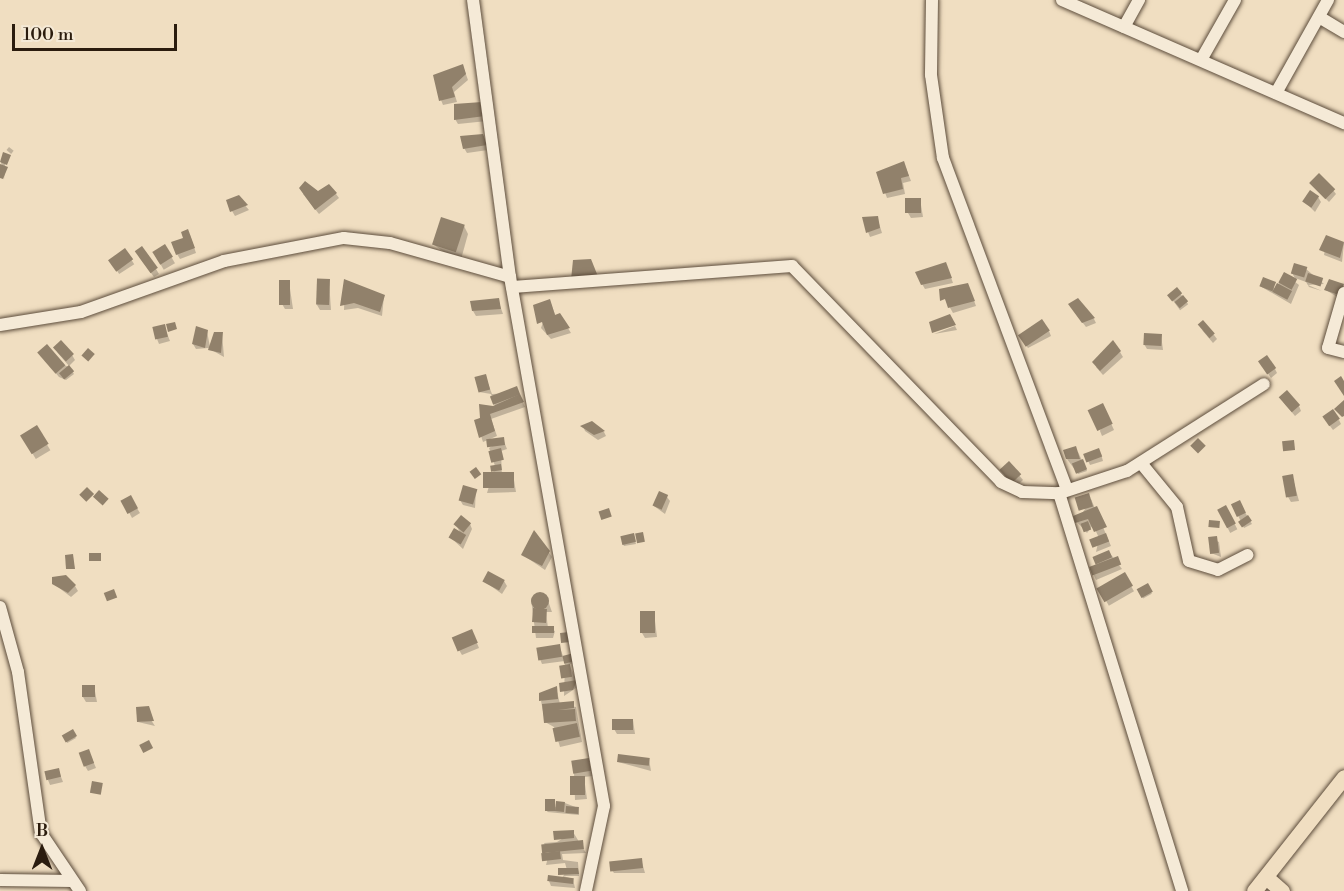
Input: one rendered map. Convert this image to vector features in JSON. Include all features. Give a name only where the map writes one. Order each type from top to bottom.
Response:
[{"type":"main road","points":[[1254,891],[1267,878],[1344,777]]},
{"type":"main road","points":[[1267,878],[1282,891]]},
{"type":"street","points":[[473,0],[511,282],[604,806],[586,891]]},
{"type":"street","points":[[932,0],[931,75],[943,158],[1063,492],[1182,891]]},
{"type":"street","points":[[1062,0],[1344,123]]},
{"type":"street","points":[[1124,27],[1139,0]]},
{"type":"street","points":[[1201,60],[1235,0]]},
{"type":"street","points":[[1276,93],[1328,0]]},
{"type":"street","points":[[1319,17],[1344,32]]},
{"type":"street","points":[[0,325],[81,312],[224,261],[344,238],[390,243],[511,282],[792,266],[1001,482],[1022,492],[1063,492],[1141,463],[1264,384]]},
{"type":"street","points":[[1344,293],[1328,348],[1344,352]]},
{"type":"street","points":[[1141,463],[1177,507],[1189,561],[1218,570],[1248,555]]},
{"type":"street","points":[[0,607],[18,672],[41,833],[80,891]]},
{"type":"street","points":[[0,880],[72,881]]},
{"type":"building","points":[[463,64],[466,74],[452,87],[455,97],[439,101],[433,75]]},
{"type":"building","points":[[482,102],[485,116],[454,120],[454,104]]},
{"type":"building","points":[[483,134],[487,145],[463,149],[460,136]]},
{"type":"building","points":[[3,152],[11,155],[7,165],[0,162]]},
{"type":"building","points":[[904,161],[909,176],[901,178],[903,189],[883,194],[876,172]]},
{"type":"building","points":[[0,164],[8,167],[3,179],[0,178]]},
{"type":"building","points":[[1319,173],[1335,189],[1325,199],[1309,183]]},
{"type":"building","points":[[305,181],[318,191],[329,184],[337,193],[315,210],[299,188]]},
{"type":"building","points":[[1310,190],[1319,196],[1311,208],[1302,202]]},
{"type":"building","points":[[239,195],[248,205],[230,212],[226,200]]},
{"type":"building","points":[[905,198],[921,198],[921,213],[905,213]]},
{"type":"building","points":[[878,216],[880,228],[866,233],[862,217]]},
{"type":"building","points":[[441,217],[465,225],[456,252],[432,245]]},
{"type":"building","points":[[188,229],[195,248],[176,255],[171,242],[183,238],[181,232]]},
{"type":"building","points":[[1326,235],[1344,242],[1340,258],[1319,250]]},
{"type":"building","points":[[165,244],[173,257],[160,265],[152,252]]},
{"type":"building","points":[[142,246],[158,268],[151,273],[135,251]]},
{"type":"building","points":[[125,248],[133,259],[116,272],[108,260]]},
{"type":"building","points":[[591,259],[599,279],[571,280],[573,260]]},
{"type":"building","points":[[946,262],[952,278],[921,285],[915,272]]},
{"type":"building","points":[[1294,263],[1307,267],[1304,278],[1291,274]]},
{"type":"building","points":[[1284,272],[1297,279],[1292,290],[1278,283]]},
{"type":"building","points":[[1308,273],[1323,278],[1320,287],[1305,282]]},
{"type":"building","points":[[1263,277],[1276,282],[1272,291],[1259,286]]},
{"type":"building","points":[[317,279],[330,279],[329,305],[316,305]]},
{"type":"building","points":[[344,279],[385,295],[380,312],[354,303],[340,306]]},
{"type":"building","points":[[1329,279],[1344,284],[1339,295],[1324,290]]},
{"type":"building","points":[[279,280],[290,280],[290,305],[279,305]]},
{"type":"building","points":[[968,283],[975,301],[948,308],[945,299],[940,301],[939,289]]},
{"type":"building","points":[[1277,283],[1292,291],[1287,300],[1272,292]]},
{"type":"building","points":[[1177,287],[1182,293],[1172,301],[1167,295]]},
{"type":"building","points":[[1183,295],[1188,301],[1180,308],[1175,302]]},
{"type":"building","points":[[499,298],[501,309],[472,311],[470,301]]},
{"type":"building","points":[[1078,298],[1095,318],[1082,323],[1068,304]]},
{"type":"building","points":[[550,299],[555,315],[560,313],[570,328],[547,335],[542,322],[537,324],[533,305]]},
{"type":"building","points":[[950,314],[956,325],[932,333],[929,322]]},
{"type":"building","points":[[1042,319],[1050,331],[1026,347],[1018,335]]},
{"type":"building","points":[[1203,320],[1215,334],[1210,338],[1198,325]]},
{"type":"building","points":[[175,322],[177,329],[168,332],[166,324]]},
{"type":"building","points":[[165,324],[168,337],[155,340],[152,327]]},
{"type":"building","points":[[196,326],[208,330],[205,348],[192,344]]},
{"type":"building","points":[[214,332],[223,332],[221,353],[208,350]]},
{"type":"building","points":[[1144,333],[1162,334],[1161,346],[1143,345]]},
{"type":"building","points":[[61,340],[74,354],[66,361],[53,348]]},
{"type":"building","points":[[1113,340],[1121,351],[1100,371],[1092,362]]},
{"type":"building","points":[[47,344],[65,365],[56,374],[37,353]]},
{"type":"building","points":[[88,348],[95,354],[88,361],[81,356]]},
{"type":"building","points":[[1267,355],[1276,368],[1267,374],[1258,361]]},
{"type":"building","points":[[69,365],[74,371],[64,379],[59,373]]},
{"type":"building","points":[[486,374],[490,389],[479,393],[474,377]]},
{"type":"building","points":[[1341,376],[1344,381],[1344,396],[1334,381]]},
{"type":"building","points":[[517,386],[520,394],[493,405],[490,396]]},
{"type":"building","points":[[1287,390],[1300,405],[1292,412],[1279,397]]},
{"type":"building","points":[[520,394],[524,402],[490,414],[495,431],[479,438],[474,420],[480,418],[479,404],[493,406]]},
{"type":"building","points":[[1344,400],[1344,416],[1342,417],[1334,409]]},
{"type":"building","points":[[1103,403],[1113,424],[1097,431],[1088,410]]},
{"type":"building","points":[[1333,409],[1340,419],[1329,426],[1322,416]]},
{"type":"building","points":[[592,421],[605,431],[594,435],[580,426]]},
{"type":"building","points":[[37,425],[49,444],[32,454],[20,436]]},
{"type":"building","points":[[504,437],[505,445],[487,447],[486,439]]},
{"type":"building","points":[[1198,438],[1206,446],[1198,454],[1190,446]]},
{"type":"building","points":[[1294,440],[1295,450],[1283,451],[1282,441]]},
{"type":"building","points":[[1076,446],[1080,459],[1066,459],[1063,450]]},
{"type":"building","points":[[501,448],[504,460],[491,463],[488,451]]},
{"type":"building","points":[[1099,448],[1102,456],[1086,462],[1083,454]]},
{"type":"building","points":[[1083,459],[1087,469],[1076,474],[1072,463]]},
{"type":"building","points":[[1009,461],[1021,474],[1012,483],[999,470]]},
{"type":"building","points":[[501,464],[502,470],[491,472],[490,466]]},
{"type":"building","points":[[476,467],[481,474],[475,479],[470,472]]},
{"type":"building","points":[[483,472],[514,472],[514,488],[483,488]]},
{"type":"building","points":[[1293,474],[1297,496],[1286,498],[1282,476]]},
{"type":"building","points":[[463,485],[477,489],[473,505],[459,500]]},
{"type":"building","points":[[87,487],[94,494],[86,502],[79,495]]},
{"type":"building","points":[[99,490],[109,499],[103,505],[93,497]]},
{"type":"building","points":[[659,491],[668,495],[662,510],[652,506]]},
{"type":"building","points":[[1089,493],[1093,506],[1079,511],[1075,497]]},
{"type":"building","points":[[131,495],[138,508],[127,514],[120,501]]},
{"type":"building","points":[[1240,500],[1246,513],[1237,517],[1231,504]]},
{"type":"building","points":[[1226,505],[1236,524],[1227,528],[1217,510]]},
{"type":"building","points":[[1097,506],[1107,527],[1094,532],[1088,519],[1075,523],[1073,516]]},
{"type":"building","points":[[609,508],[612,517],[601,520],[599,511]]},
{"type":"building","points":[[461,515],[471,523],[464,533],[453,524]]},
{"type":"building","points":[[1248,515],[1252,521],[1242,528],[1238,522]]},
{"type":"building","points":[[1209,520],[1220,521],[1219,528],[1208,527]]},
{"type":"building","points":[[1088,521],[1091,529],[1084,532],[1081,524]]},
{"type":"building","points":[[454,528],[466,535],[461,545],[448,538]]},
{"type":"building","points":[[534,530],[550,551],[542,566],[521,555]]},
{"type":"building","points":[[643,532],[645,542],[637,543],[635,534]]},
{"type":"building","points":[[634,533],[636,542],[622,545],[620,536]]},
{"type":"building","points":[[1106,533],[1109,541],[1092,548],[1089,539]]},
{"type":"building","points":[[1217,536],[1219,553],[1210,554],[1208,537]]},
{"type":"building","points":[[1109,550],[1112,557],[1096,564],[1092,557]]},
{"type":"building","points":[[89,553],[101,553],[101,561],[89,561]]},
{"type":"building","points":[[73,554],[75,569],[66,569],[65,555]]},
{"type":"building","points":[[1118,556],[1121,564],[1092,576],[1089,567]]},
{"type":"building","points":[[488,571],[505,580],[499,591],[482,582]]},
{"type":"building","points":[[1125,572],[1133,586],[1104,602],[1096,588]]},
{"type":"building","points":[[66,575],[76,585],[68,593],[52,584],[52,577]]},
{"type":"building","points":[[1148,583],[1153,592],[1141,598],[1137,589]]},
{"type":"building","points":[[114,589],[117,597],[107,601],[104,593]]},
{"type":"building","points":[[536,592],[544,592],[549,597],[547,608],[536,610],[531,605],[531,597]]},
{"type":"building","points":[[533,608],[547,609],[546,623],[532,622]]},
{"type":"building","points":[[640,611],[655,611],[655,633],[640,633]]},
{"type":"building","points":[[532,626],[554,626],[554,633],[532,633]]},
{"type":"building","points":[[472,629],[478,643],[458,651],[452,638]]},
{"type":"building","points":[[569,632],[570,642],[561,643],[560,633]]},
{"type":"building","points":[[560,644],[562,657],[538,661],[536,648]]},
{"type":"building","points":[[574,653],[576,661],[564,664],[562,656]]},
{"type":"building","points":[[570,664],[572,677],[561,679],[559,666]]},
{"type":"building","points":[[577,680],[573,690],[560,692],[559,683]]},
{"type":"building","points":[[82,685],[95,685],[95,697],[82,697]]},
{"type":"building","points":[[557,686],[558,699],[539,701],[539,693]]},
{"type":"building","points":[[574,701],[574,708],[558,710],[575,709],[576,721],[544,723],[542,704]]},
{"type":"building","points":[[149,706],[154,721],[137,722],[136,707]]},
{"type":"building","points":[[612,719],[633,719],[633,730],[612,730]]},
{"type":"building","points":[[577,723],[580,737],[555,742],[553,728]]},
{"type":"building","points":[[73,729],[77,736],[66,742],[62,736]]},
{"type":"building","points":[[149,740],[153,748],[143,753],[139,745]]},
{"type":"building","points":[[89,749],[94,763],[84,767],[79,753]]},
{"type":"building","points":[[618,754],[650,758],[649,766],[617,762]]},
{"type":"building","points":[[589,758],[591,771],[573,774],[571,761]]},
{"type":"building","points":[[59,768],[61,777],[46,780],[44,771]]},
{"type":"building","points":[[570,776],[585,776],[585,795],[570,795]]},
{"type":"building","points":[[92,781],[103,783],[101,795],[90,793]]},
{"type":"building","points":[[545,799],[555,799],[555,811],[545,811]]},
{"type":"building","points":[[556,801],[565,802],[564,812],[555,811]]},
{"type":"building","points":[[566,806],[579,807],[578,814],[566,813]]},
{"type":"building","points":[[574,830],[574,838],[554,840],[553,831]]},
{"type":"building","points":[[583,840],[584,849],[542,853],[541,844]]},
{"type":"building","points":[[560,851],[561,859],[542,861],[541,853]]},
{"type":"building","points":[[642,858],[643,868],[610,871],[609,861]]},
{"type":"building","points":[[558,868],[578,868],[579,874],[558,875]]},
{"type":"building","points":[[548,875],[574,878],[573,884],[547,881]]}]
